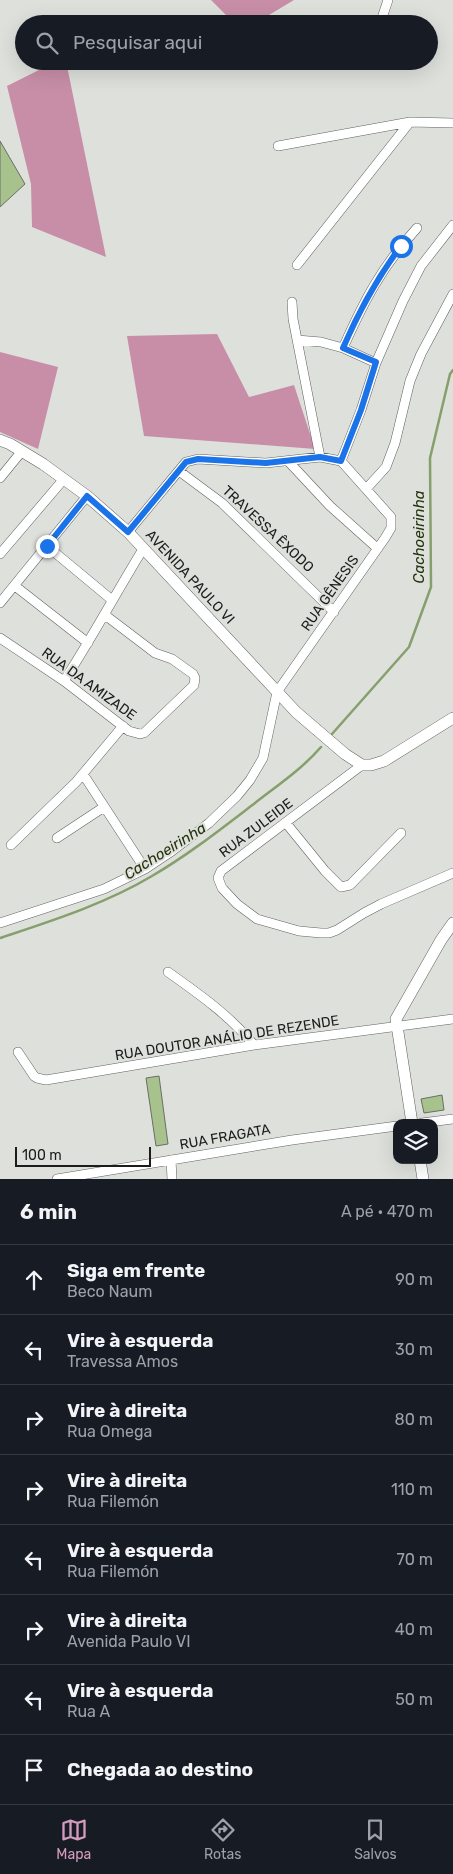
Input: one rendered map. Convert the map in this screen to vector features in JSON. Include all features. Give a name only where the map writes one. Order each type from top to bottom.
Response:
[{"type":"street","points":[[383,15],[388,0]]},
{"type":"street","points":[[278,146],[410,122],[453,123]]},
{"type":"street","points":[[297,265],[410,122]]},
{"type":"street","points":[[341,461],[361,410],[376,362],[403,301],[421,266],[453,225]]},
{"type":"street","points":[[343,348],[361,306],[384,268],[417,228]]},
{"type":"street","points":[[128,532],[186,462],[198,459],[266,463],[320,457],[341,461],[367,488],[386,466],[395,443],[410,381],[421,354],[453,294]]},
{"type":"street","points":[[292,302],[293,319],[320,457]]},
{"type":"street","points":[[298,340],[321,342],[343,348],[376,362]]},
{"type":"street","name":"AVENIDA PAULO VI","points":[[0,440],[43,464],[87,496],[128,532],[296,712],[345,754],[362,765]]},
{"type":"street","points":[[0,478],[22,451]]},
{"type":"street","points":[[288,461],[330,506],[378,548]]},
{"type":"street","name":"TRAVESSA ÊXODO","points":[[179,471],[222,503],[334,612]]},
{"type":"street","points":[[0,554],[63,480]]},
{"type":"street","name":"RUA GÊNESIS","points":[[277,692],[391,528],[391,517],[367,488]]},
{"type":"street","points":[[0,603],[87,496]]},
{"type":"street","points":[[47,546],[112,600]]},
{"type":"street","points":[[64,681],[143,549]]},
{"type":"street","points":[[15,586],[88,643]]},
{"type":"street","name":"RUA DA AMIZADE","points":[[0,638],[64,681],[129,730],[140,734],[144,733],[194,685],[196,679],[193,674],[172,659],[155,653],[105,615]]},
{"type":"street","points":[[0,923],[104,889],[145,869],[209,823],[250,780],[262,758],[277,692]]},
{"type":"street","points":[[362,765],[371,765],[384,761],[453,718]]},
{"type":"street","points":[[11,845],[83,774],[123,726]]},
{"type":"street","name":"RUA ZULEIDE","points":[[362,765],[222,871],[218,878],[222,888],[236,904],[257,919],[299,931],[329,933],[381,904],[453,873]]},
{"type":"street","points":[[83,774],[145,869]]},
{"type":"street","points":[[57,838],[104,807]]},
{"type":"street","points":[[286,823],[341,887],[350,885],[401,833]]},
{"type":"street","points":[[411,1119],[396,1019],[441,940],[453,923]]},
{"type":"street","points":[[168,972],[209,1001],[239,1028],[254,1045]]},
{"type":"street","name":"RUA DOUTOR ANÁLIO DE REZENDE","points":[[18,1052],[34,1076],[46,1080],[254,1045],[453,1019]]},
{"type":"street","points":[[438,1121],[453,1119]]},
{"type":"street","name":"RUA FRAGATA","points":[[57,1179],[292,1140],[393,1127]]},
{"type":"street","points":[[171,1160],[172,1179]]},
{"type":"street","points":[[421,1164],[424,1179]]},
{"type":"shaded area","points":[[211,0],[294,0],[269,15],[226,15]]},
{"type":"shaded area","points":[[39,70],[68,70],[106,257],[32,227],[31,184],[7,86]]},
{"type":"shaded area","points":[[217,334],[249,397],[294,385],[315,449],[144,436],[127,336]]},
{"type":"shaded area","points":[[0,352],[58,367],[38,449],[0,432]]},
{"type":"building","points":[[0,141],[25,184],[0,207]]},
{"type":"building","points":[[159,1076],[168,1144],[156,1146],[146,1078]]},
{"type":"building","points":[[442,1095],[444,1110],[424,1113],[421,1099]]},
{"type":"waterway","name":"Cachoeirinha","points":[[332,734],[409,647],[431,587],[430,458],[450,374],[453,370]]},
{"type":"waterway","name":"Cachoeirinha","points":[[0,938],[97,903],[152,876],[191,851],[230,822],[298,770],[321,747]]},
{"type":"route","points":[[47,546],[87,496],[128,532],[186,462],[190,460],[266,463],[320,457],[341,461],[361,410],[376,362],[343,348],[361,306],[384,268],[401,246]]}]
